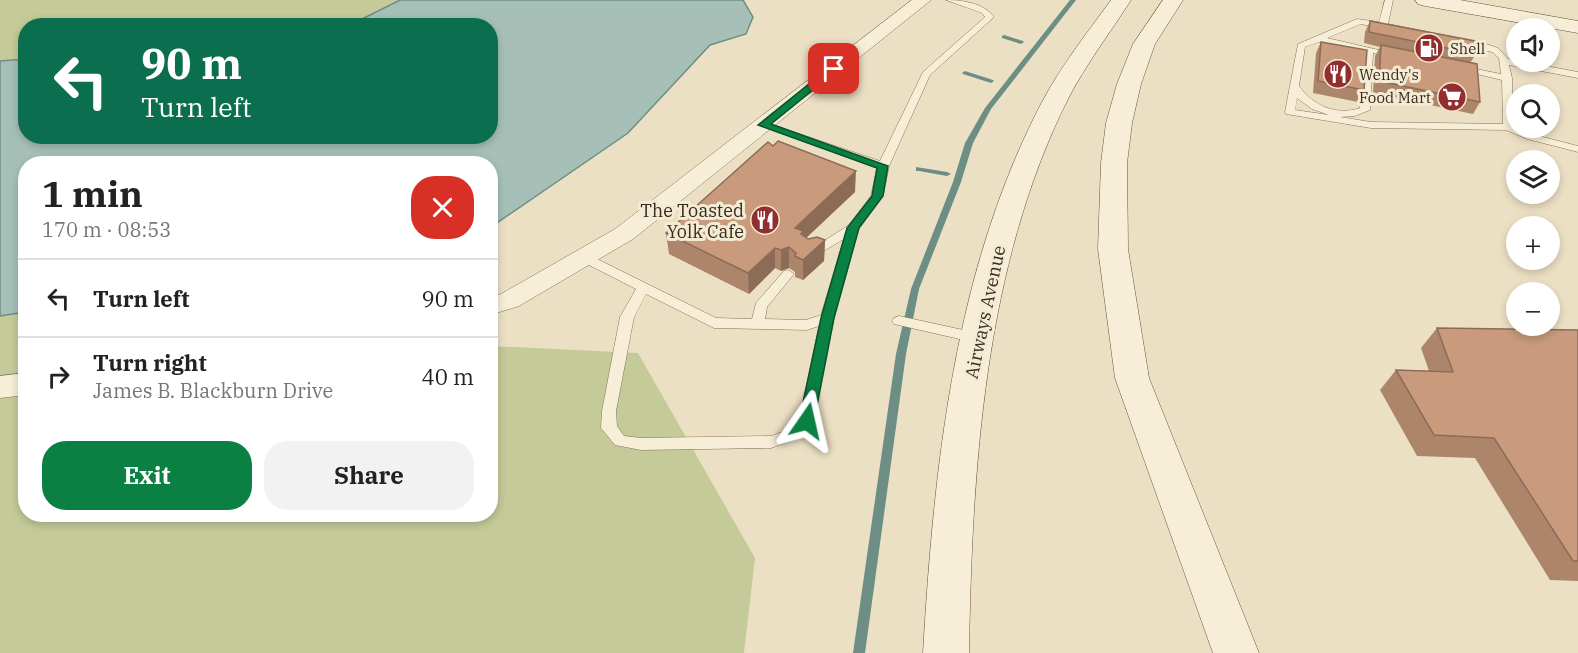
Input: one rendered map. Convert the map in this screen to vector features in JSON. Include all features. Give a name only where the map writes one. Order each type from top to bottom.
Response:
[{"type":"main road","name":"Airways Avenue","points":[[946,653],[948,569],[972,358],[1003,231],[1048,115],[1072,70],[1121,0]]},
{"type":"main road","points":[[1173,0],[1144,44],[1119,123],[1114,163],[1113,249],[1132,378],[1236,653]]},
{"type":"main road","points":[[1425,0],[1578,27]]},
{"type":"street","points":[[498,304],[510,300],[624,234],[923,0]]},
{"type":"street","points":[[0,387],[18,385]]},
{"type":"lane","points":[[643,287],[627,317],[609,411],[609,428],[621,441],[642,444],[771,442],[793,435],[807,421],[828,318],[853,228],[877,196],[882,166],[926,74],[990,17],[986,11],[951,0]]},
{"type":"lane","points":[[1383,26],[1389,0]]},
{"type":"lane","points":[[1506,127],[1371,125],[1290,112],[1301,46],[1360,21],[1394,27],[1424,39],[1496,50],[1504,62],[1507,84]]},
{"type":"lane","points":[[1393,38],[1394,27]]},
{"type":"lane","points":[[1318,39],[1369,50],[1392,52],[1403,57]]},
{"type":"lane","points":[[1294,86],[1301,99],[1317,108],[1344,114],[1365,110],[1369,50]]},
{"type":"lane","points":[[1504,62],[1578,75]]},
{"type":"lane","points":[[1458,66],[1507,78]]},
{"type":"lane","points":[[763,125],[882,166]]},
{"type":"lane","points":[[1535,138],[1578,149]]},
{"type":"lane","points":[[809,254],[853,228]]},
{"type":"lane","points":[[585,258],[714,322],[807,325],[828,318]]},
{"type":"lane","points":[[758,324],[761,306],[788,274]]},
{"type":"lane","points":[[899,321],[977,338]]},
{"type":"green space","points":[[0,0],[400,0],[364,18],[18,18],[18,60],[0,61]]},
{"type":"green space","points":[[18,313],[18,522],[498,522],[498,346],[638,353],[755,558],[744,653],[0,653],[0,316]]},
{"type":"water","points":[[400,0],[743,0],[753,17],[746,34],[710,45],[628,133],[498,222],[498,156],[18,156],[18,313],[0,316],[0,61],[18,60],[18,144],[498,144],[498,18],[364,18]]},
{"type":"building","points":[[1370,21],[1475,41],[1476,54],[1369,32]]},
{"type":"building","points":[[1321,42],[1367,50],[1364,90],[1318,81]]},
{"type":"building","points":[[1381,45],[1477,64],[1480,102],[1379,81]]},
{"type":"building","name":"The Toasted Yolk Cafe","points":[[778,141],[856,171],[795,228],[803,231],[801,234],[808,239],[817,237],[825,240],[803,260],[795,256],[796,253],[789,247],[781,250],[775,248],[748,273],[666,233],[768,142],[773,146]]},
{"type":"building","points":[[1437,328],[1506,329],[1506,336],[1560,336],[1560,330],[1578,330],[1578,561],[1573,561],[1494,438],[1434,435],[1396,370],[1453,372]]},
{"type":"waterway","points":[[859,653],[901,354],[915,289],[957,182],[969,143],[988,108],[1073,0]]},
{"type":"waterway","points":[[1004,37],[1021,42]]},
{"type":"waterway","points":[[965,73],[991,81]]},
{"type":"waterway","points":[[919,169],[947,174]]},
{"type":"place","name":"Shell","points":[[1429,48]]},
{"type":"place","name":"Wendy's","points":[[1338,74]]},
{"type":"place","name":"Food Mart","points":[[1452,97]]},
{"type":"place","name":"The Toasted Yolk Cafe","points":[[765,220]]},
{"type":"route","points":[[807,421],[828,318],[853,228],[877,196],[882,166],[763,125],[834,69]]}]
